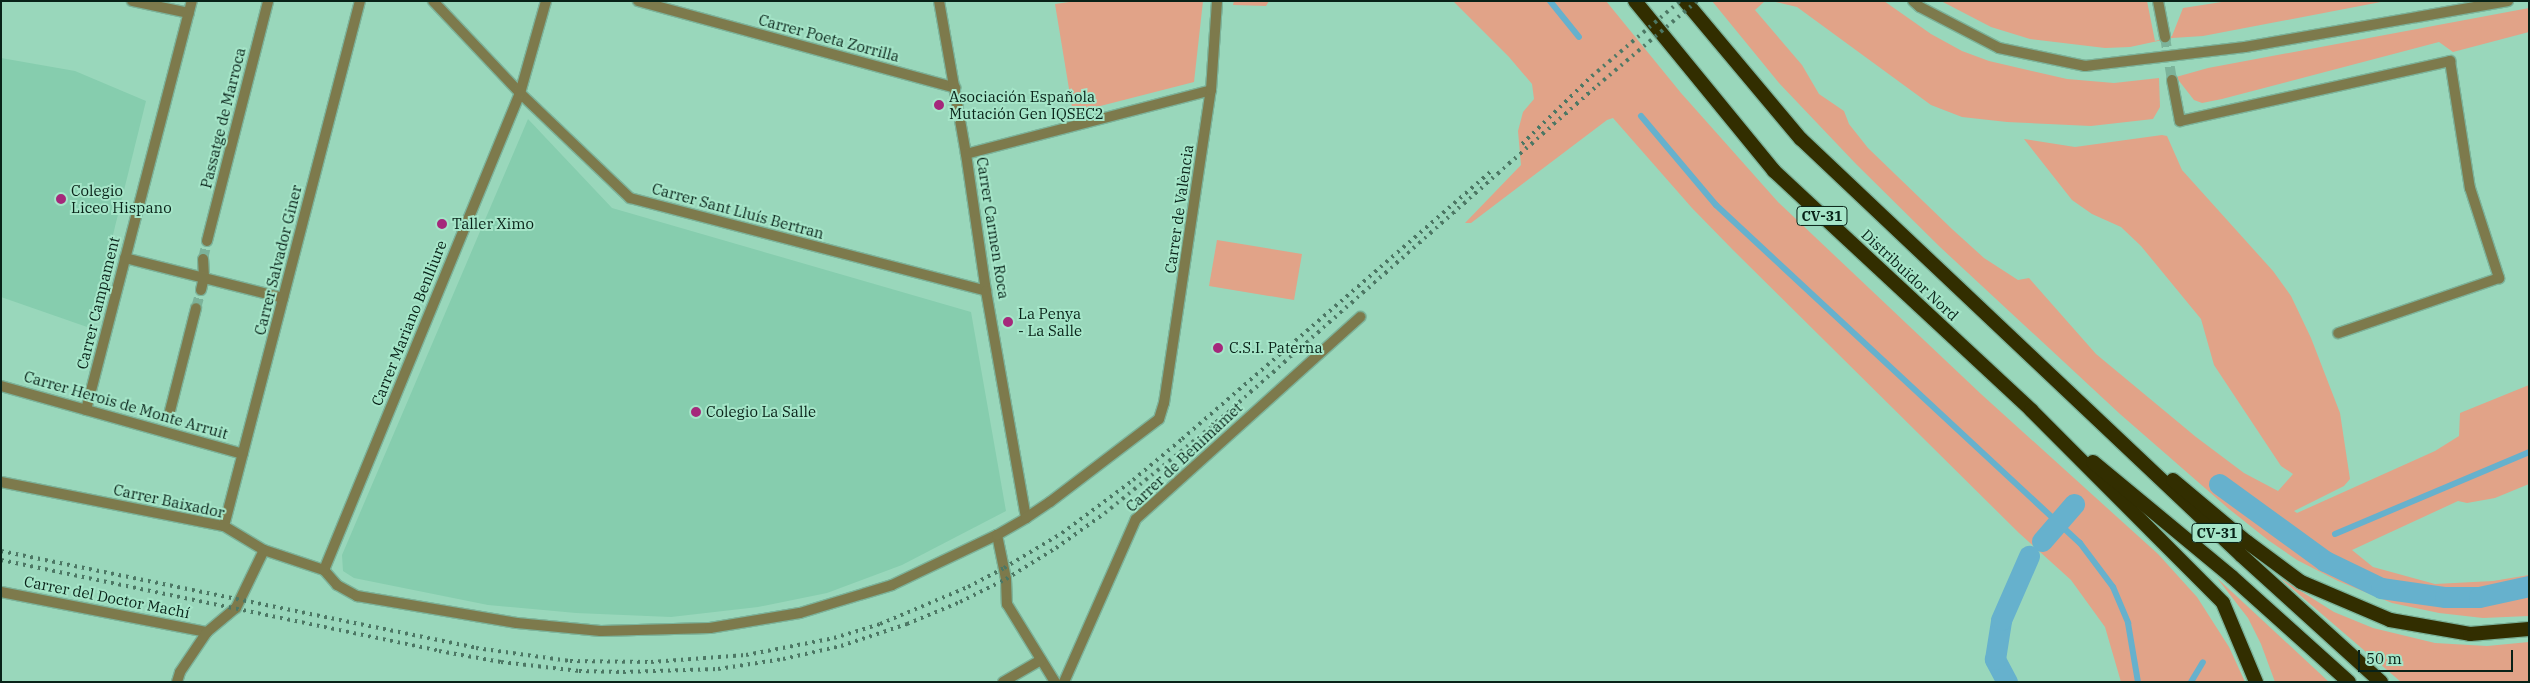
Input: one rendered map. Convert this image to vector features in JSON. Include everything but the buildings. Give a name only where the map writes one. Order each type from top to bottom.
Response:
[{"type":"highway","name":"Distribuïdor Nord","points":[[1635,1],[1774,171],[2031,410]]},
{"type":"highway","name":"Distribuïdor Nord","points":[[1685,1],[1801,139],[2056,381]]},
{"type":"highway","points":[[2056,381],[2247,542],[2302,582],[2390,620],[2470,634],[2529,629]]},
{"type":"highway","name":"CV-31","points":[[2056,381],[2241,555],[2381,682]]},
{"type":"highway","points":[[2031,410],[2223,603],[2256,682]]},
{"type":"highway","points":[[2031,410],[2232,576],[2349,682]]},
{"type":"street","points":[[132,1],[189,12]]},
{"type":"street","name":"Carrer Campament","points":[[86,410],[192,1]]},
{"type":"street","name":"Passatge de Marroca","points":[[207,241],[268,1]]},
{"type":"street","name":"Carrer Salvador Giner","points":[[224,526],[360,1]]},
{"type":"street","name":"Carrer Sant Lluís Bertran","points":[[433,1],[520,93],[630,198],[986,291]]},
{"type":"street","name":"Carrer Mariano Benlliure","points":[[324,570],[520,93],[546,1]]},
{"type":"street","name":"Carrer Poeta Zorrilla","points":[[638,1],[955,88]]},
{"type":"street","name":"Carrer Carmen Roca","points":[[939,1],[966,154],[986,291],[1026,518]]},
{"type":"street","name":"Carrer de València","points":[[1026,518],[1159,419],[1166,393],[1211,90],[1217,1]]},
{"type":"street","points":[[1913,1],[1920,7],[1999,48],[2085,66],[2245,47],[2508,1]]},
{"type":"street","points":[[2158,1],[2165,37]]},
{"type":"street","points":[[2172,80],[2180,121],[2450,61],[2470,188],[2499,278],[2338,333]]},
{"type":"street","points":[[966,154],[1211,90]]},
{"type":"street","points":[[125,258],[283,298]]},
{"type":"street","points":[[201,290],[204,277],[203,259]]},
{"type":"street","points":[[170,411],[196,308]]},
{"type":"street","name":"Carrer de Benimàmet","points":[[1064,682],[1136,519],[1360,317]]},
{"type":"street","name":"Carrer Herois de Monte Arruit","points":[[1,386],[86,410],[166,427],[243,454]]},
{"type":"street","name":"Carrer Baixador","points":[[1,482],[224,526],[264,550],[324,570]]},
{"type":"street","points":[[324,570],[337,586],[357,596],[517,623],[601,631],[710,628],[800,613],[892,585],[996,535],[1026,518]]},
{"type":"street","points":[[996,535],[1006,578],[1007,604],[1055,682]]},
{"type":"street","name":"Carrer del Doctor Machí","points":[[177,682],[180,672],[207,632],[236,608],[264,550]]},
{"type":"street","name":"Carrer del Doctor Machí","points":[[1,592],[207,632]]},
{"type":"street","points":[[1003,682],[1041,660]]},
{"type":"shaded area","points":[[1076,1],[1203,1],[1194,82],[1073,113],[1055,4]]},
{"type":"shaded area","points":[[1234,1],[1269,1],[1266,6],[1233,5]]},
{"type":"shaded area","points":[[1453,1],[1606,1],[1681,93],[1778,202],[1981,394],[2158,554],[2197,597],[2229,647],[2245,682],[2121,682],[2105,627],[2071,580],[2019,533],[1733,250],[1692,208],[1613,118],[1607,120],[1471,223],[1465,223],[1521,165],[1518,131],[1523,112],[1534,99],[1532,84],[1509,57]]},
{"type":"shaded area","points":[[1712,1],[1765,1],[1755,10],[1802,65],[1819,94],[1844,111],[1849,124],[1868,148],[1952,229],[1984,258],[2018,280],[2029,278],[2096,354],[2196,437],[2244,473],[2278,491],[2293,474],[2281,466],[2214,365],[2201,319],[2141,246],[2121,227],[2092,214],[2072,200],[2024,139],[2075,147],[2162,135],[2167,136],[2182,170],[2273,271],[2291,296],[2311,338],[2340,413],[2350,479],[2344,486],[2294,511],[2297,513],[2435,451],[2459,436],[2460,413],[2529,385],[2529,484],[2495,498],[2467,503],[2458,501],[2352,550],[2373,567],[2435,584],[2493,581],[2529,575],[2529,616],[2483,618],[2439,613],[2392,603],[2338,581],[2297,560],[2268,540],[2229,509],[2120,414],[1940,247],[1856,164],[1779,83]]},
{"type":"shaded area","points":[[1771,1],[1884,1],[1931,34],[1962,51],[1989,61],[2067,79],[2114,83],[2159,78],[2160,107],[2153,119],[2091,126],[2007,122],[1962,117],[1931,105],[1797,7]]},
{"type":"shaded area","points":[[1941,1],[2147,1],[2155,41],[2172,36],[2183,8],[2228,1],[2386,1],[2203,36],[2172,38],[2130,47],[2105,48],[2030,39],[1991,27]]},
{"type":"shaded area","points":[[2529,8],[2529,32],[2453,52],[2439,42],[2202,103],[2194,100],[2176,77],[2208,68]]},
{"type":"shaded area","name":"Colegio Liceo Hispano","points":[[1,58],[75,71],[146,101],[90,328],[1,297]]},
{"type":"shaded area","name":"Colegio La Salle","points":[[528,119],[612,208],[971,312],[1006,511],[902,565],[827,593],[758,607],[671,617],[576,613],[488,605],[354,578],[343,571],[342,555]]},
{"type":"shaded area","points":[[1217,240],[1302,254],[1294,300],[1209,286]]},
{"type":"shaded area","points":[[2217,578],[2329,682],[2275,682],[2261,644],[2248,618]]},
{"type":"shaded area","points":[[2280,578],[2334,612],[2373,628],[2435,643],[2487,646],[2529,642],[2529,682],[2401,682]]},
{"type":"waterway","points":[[1550,1],[1579,37]]},
{"type":"waterway","points":[[1641,116],[1716,205],[2080,543],[2113,587],[2128,623],[2138,682]]},
{"type":"waterway","points":[[2335,534],[2529,452]]},
{"type":"waterway","points":[[2219,484],[2325,561],[2381,588],[2445,597],[2479,597],[2529,586]]},
{"type":"waterway","points":[[2042,541],[2074,504]]},
{"type":"waterway","points":[[2007,682],[1995,659],[2001,620],[2029,556]]},
{"type":"waterway","points":[[2191,682],[2203,662]]},
{"type":"tunnel","points":[[2165,37],[2172,80]]},
{"type":"tunnel","points":[[203,259],[207,241]]},
{"type":"tunnel","points":[[196,308],[201,290]]},
{"type":"tunnel","points":[[167,423],[170,411]]},
{"type":"railway","points":[[1522,144],[1592,76],[1680,1]]},
{"type":"railway","points":[[1,560],[439,651],[501,662],[579,671],[623,672],[718,669],[783,659],[841,646],[907,624],[960,602],[1006,579],[1056,548],[1105,513],[1211,427],[1598,85],[1697,1]]},
{"type":"railway","points":[[1,551],[476,648],[570,661],[651,662],[746,655],[834,638],[880,624],[968,587],[1062,533],[1133,480],[1182,439],[1492,170]]},
{"type":"place","name":"Asociación Española Mutación Gen IQSEC2","points":[[939,105]]},
{"type":"place","name":"Colegio Liceo Hispano","points":[[61,199]]},
{"type":"place","name":"Taller Ximo","points":[[442,224]]},
{"type":"place","name":"La Penya - La Salle","points":[[1008,322]]},
{"type":"place","name":"C.S.I. Paterna","points":[[1218,348]]},
{"type":"place","name":"Colegio La Salle","points":[[696,412]]}]
